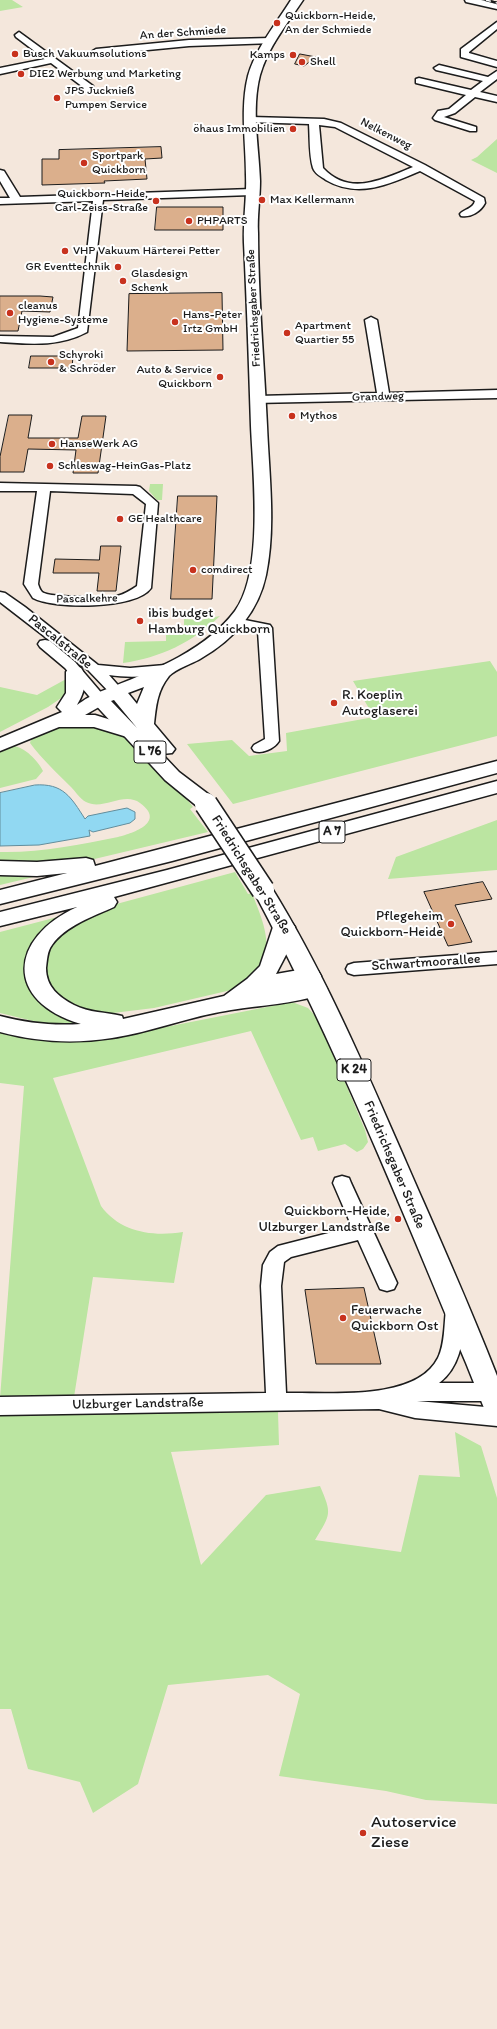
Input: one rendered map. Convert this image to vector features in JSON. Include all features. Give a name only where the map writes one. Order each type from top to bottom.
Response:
[{"type":"main road","name":"Friedrichsgaber Straße","points":[[206,803],[172,776],[137,738],[127,731],[99,699],[117,692],[202,650],[235,622],[251,598],[256,585],[261,537],[261,486],[251,234],[252,192],[250,120],[254,78],[261,59],[297,0]]},
{"type":"main road","name":"Friedrichsgaber Straße","points":[[145,724],[147,698],[150,690],[165,669]]},
{"type":"main road","points":[[66,707],[75,693],[84,670]]},
{"type":"main road","name":"Friedrichsgaber Straße","points":[[117,692],[145,724],[206,803],[264,890],[284,926],[313,983],[390,1152],[456,1310],[495,1398]]},
{"type":"main road","points":[[0,737],[66,707],[80,702],[99,699]]},
{"type":"main road","points":[[0,745],[82,710],[99,699]]},
{"type":"main road","points":[[51,723],[94,721],[127,731]]},
{"type":"main road","name":"A 7","points":[[0,897],[172,854],[497,767]]},
{"type":"main road","name":"A 7","points":[[0,919],[167,877],[497,787]]},
{"type":"main road","points":[[0,868],[45,868],[172,854]]},
{"type":"main road","points":[[132,1024],[88,1019],[72,1014],[57,1006],[46,996],[38,984],[34,970],[38,954],[44,941],[56,928],[94,907],[167,877]]},
{"type":"main road","points":[[230,1002],[254,986],[268,971],[274,960],[284,926]]},
{"type":"main road","points":[[0,1024],[22,1030],[56,1034],[112,1030],[132,1024],[230,1002],[280,997],[313,983]]},
{"type":"main road","points":[[254,986],[313,983]]},
{"type":"street","points":[[469,0],[497,6]]},
{"type":"street","points":[[497,24],[464,51],[464,55],[497,64]]},
{"type":"street","points":[[19,35],[90,88],[84,90]]},
{"type":"street","name":"An der Schmiede","points":[[96,52],[189,43],[271,41]]},
{"type":"street","points":[[0,70],[52,60]]},
{"type":"street","points":[[439,68],[493,77]]},
{"type":"street","points":[[473,129],[438,118],[441,113],[452,111],[493,77]]},
{"type":"street","points":[[419,81],[497,99]]},
{"type":"street","name":"Nelkenweg","points":[[250,120],[314,122],[338,125],[421,167],[480,200],[477,208],[465,214]]},
{"type":"street","points":[[314,122],[318,168],[320,172],[343,185],[355,188],[369,188],[421,167]]},
{"type":"street","points":[[0,173],[16,201]]},
{"type":"street","points":[[0,201],[252,192]]},
{"type":"street","points":[[0,339],[55,341],[70,338],[83,330],[98,198]]},
{"type":"street","points":[[371,320],[384,397]]},
{"type":"street","name":"Grandweg","points":[[258,400],[497,394]]},
{"type":"street","points":[[0,487],[44,487]]},
{"type":"street","name":"Pascalkehre","points":[[44,487],[116,488],[136,490],[152,503],[144,588],[133,596],[114,600],[52,600],[39,596],[34,592],[31,584],[44,487]]},
{"type":"street","name":"Pascalstraße","points":[[0,596],[20,610],[84,670],[117,692]]},
{"type":"street","name":"Pascalstraße","points":[[0,605],[70,665],[84,670],[99,699]]},
{"type":"street","points":[[235,622],[265,628],[272,741],[260,748]]},
{"type":"street","name":"Friedrichsgaber Straße","points":[[84,670],[134,673],[165,669]]},
{"type":"street","name":"Schwartmoorallee","points":[[354,969],[496,960]]},
{"type":"street","points":[[342,1183],[365,1231],[387,1283]]},
{"type":"street","points":[[276,1401],[271,1286],[273,1265],[277,1257],[285,1251],[365,1231]]},
{"type":"street","name":"Ulzburger Landstraße","points":[[0,1406],[380,1400],[410,1392],[432,1379],[447,1362],[456,1310]]},
{"type":"street","name":"Ulzburger Landstraße","points":[[410,1392],[495,1398]]},
{"type":"street","name":"Ulzburger Landstraße","points":[[380,1400],[415,1409],[497,1417]]},
{"type":"green space","points":[[0,0],[12,0],[23,7],[0,11]]},
{"type":"green space","points":[[497,139],[497,173],[471,160],[477,157]]},
{"type":"green space","points":[[150,484],[163,484],[162,500],[157,500],[149,491]]},
{"type":"green space","points":[[220,616],[199,634],[163,653],[137,661],[123,663],[125,642],[166,641],[166,635],[176,635],[184,630],[184,619],[200,620]]},
{"type":"green space","points":[[490,661],[497,672],[497,736],[233,804],[187,744],[232,740],[249,756],[287,751],[286,733],[374,717],[353,681]]},
{"type":"green space","points":[[68,678],[67,694],[48,707],[0,732],[0,687],[37,695]]},
{"type":"green space","points":[[72,725],[106,728],[127,737],[158,765],[178,788],[193,807],[190,809],[208,832],[86,861],[71,863],[0,861],[0,852],[44,850],[74,846],[118,837],[132,833],[145,826],[149,821],[150,816],[147,810],[140,803],[134,800],[127,799],[99,804],[84,801],[30,743],[32,739],[42,733]]},
{"type":"green space","points":[[13,746],[22,749],[31,755],[43,771],[36,779],[0,788],[0,751]]},
{"type":"green space","points":[[497,820],[497,870],[388,879],[396,857]]},
{"type":"green space","points":[[235,872],[248,894],[252,893],[262,921],[267,946],[265,967],[234,989],[154,1008],[103,1014],[66,1003],[50,986],[46,977],[45,968],[50,950],[56,940],[74,924],[109,906]]},
{"type":"green space","points":[[46,874],[0,885],[0,875]]},
{"type":"green space","points":[[69,914],[35,939],[26,957],[25,978],[43,1006],[76,1021],[105,1026],[66,1029],[0,1013],[0,932]]},
{"type":"green space","points":[[292,1002],[308,1008],[319,1020],[365,1130],[368,1142],[363,1149],[357,1152],[345,1144],[318,1151],[313,1137],[301,1140],[251,1031],[53,1078],[101,1206],[117,1222],[138,1231],[160,1234],[183,1232],[174,1283],[93,1277],[74,1397],[0,1398],[24,1086],[0,1083],[0,1032],[53,1042],[115,1037]]},
{"type":"green space","points":[[278,1412],[279,1445],[171,1452],[201,1565],[266,1495],[320,1486],[327,1503],[328,1514],[324,1525],[315,1540],[401,1552],[419,1475],[460,1477],[455,1432],[481,1446],[497,1498],[497,1804],[426,1800],[386,1791],[279,1776],[300,1694],[268,1675],[168,1685],[138,1784],[93,1813],[80,1782],[28,1769],[11,1709],[0,1709],[0,1414]]},
{"type":"water","points":[[35,785],[53,786],[65,793],[75,804],[85,819],[88,816],[127,808],[135,812],[135,819],[130,823],[93,832],[89,830],[90,836],[39,845],[0,846],[0,793]]},
{"type":"building","points":[[300,54],[316,57],[304,66],[295,64]]},
{"type":"building","name":"Sportpark Quickborn","points":[[161,147],[162,158],[145,159],[147,179],[104,181],[105,183],[42,185],[42,159],[59,159],[59,150]]},
{"type":"building","name":"PHPARTS","points":[[157,207],[223,207],[223,230],[155,230]]},
{"type":"building","name":"Hans-Peter Irtz GmbH","points":[[222,293],[223,350],[127,351],[129,294]]},
{"type":"building","name":"cleanus Hygiene-Systeme","points":[[0,296],[53,297],[50,312],[22,311],[18,331],[0,331]]},
{"type":"building","name":"Schyroki & Schröder","points":[[31,356],[73,356],[72,368],[29,368]]},
{"type":"building","name":"HanseWerk AG","points":[[9,415],[32,415],[28,438],[78,438],[82,416],[106,416],[98,473],[73,473],[76,450],[28,449],[24,472],[0,472],[0,457]]},
{"type":"building","name":"comdirect","points":[[178,496],[217,496],[212,599],[171,599]]},
{"type":"building","points":[[101,546],[121,546],[116,591],[97,591],[99,573],[53,573],[55,559],[99,560]]},
{"type":"building","name":"Pflegeheim Quickborn-Heide","points":[[483,882],[492,899],[455,905],[472,942],[448,946],[424,892]]},
{"type":"building","points":[[364,1288],[381,1364],[316,1364],[305,1290]]},
{"type":"railway","points":[[486,0],[497,3]]},
{"type":"place","name":"Quickborn-Heide, An der Schmiede","points":[[277,23]]},
{"type":"place","name":"Busch Vakuumsolutions","points":[[15,54]]},
{"type":"place","name":"Kamps","points":[[293,55]]},
{"type":"place","name":"Shell","points":[[302,62]]},
{"type":"place","name":"DIE2 Werbung und Marketing","points":[[21,74]]},
{"type":"place","name":"JPS Jucknieß Pumpen Service","points":[[57,98]]},
{"type":"place","name":"öhaus Immobilien","points":[[293,129]]},
{"type":"place","name":"Sportpark Quickborn","points":[[84,163]]},
{"type":"place","name":"Max Kellermann","points":[[262,200]]},
{"type":"place","name":"Quickborn-Heide, Carl-Zeiss-Straße","points":[[156,201]]},
{"type":"place","name":"PHPARTS","points":[[189,221]]},
{"type":"place","name":"VHP Vakuum Härterei Petter","points":[[65,251]]},
{"type":"place","name":"GR Eventtechnik","points":[[118,267]]},
{"type":"place","name":"Glasdesign Schenk","points":[[123,281]]},
{"type":"place","name":"cleanus Hygiene-Systeme","points":[[10,313]]},
{"type":"place","name":"Hans-Peter Irtz GmbH","points":[[175,322]]},
{"type":"place","name":"Apartment Quartier 55","points":[[287,333]]},
{"type":"place","name":"Schyroki & Schröder","points":[[51,362]]},
{"type":"place","name":"Auto & Service Quickborn","points":[[220,377]]},
{"type":"place","name":"Mythos","points":[[292,416]]},
{"type":"place","name":"HanseWerk AG","points":[[52,444]]},
{"type":"place","name":"Schleswag-HeinGas-Platz","points":[[50,466]]},
{"type":"place","name":"GE Healthcare","points":[[120,519]]},
{"type":"place","name":"comdirect","points":[[193,570]]},
{"type":"place","name":"ibis budget Hamburg Quickborn","points":[[140,621]]},
{"type":"place","name":"R. Koeplin Autoglaserei","points":[[334,703]]},
{"type":"place","name":"Pflegeheim Quickborn-Heide","points":[[451,924]]},
{"type":"place","name":"Quickborn-Heide, Ulzburger Landstraße","points":[[398,1219]]},
{"type":"place","name":"Feuerwache Quickborn Ost","points":[[343,1318]]},
{"type":"place","name":"Autoservice Ziese","points":[[363,1833]]}]
